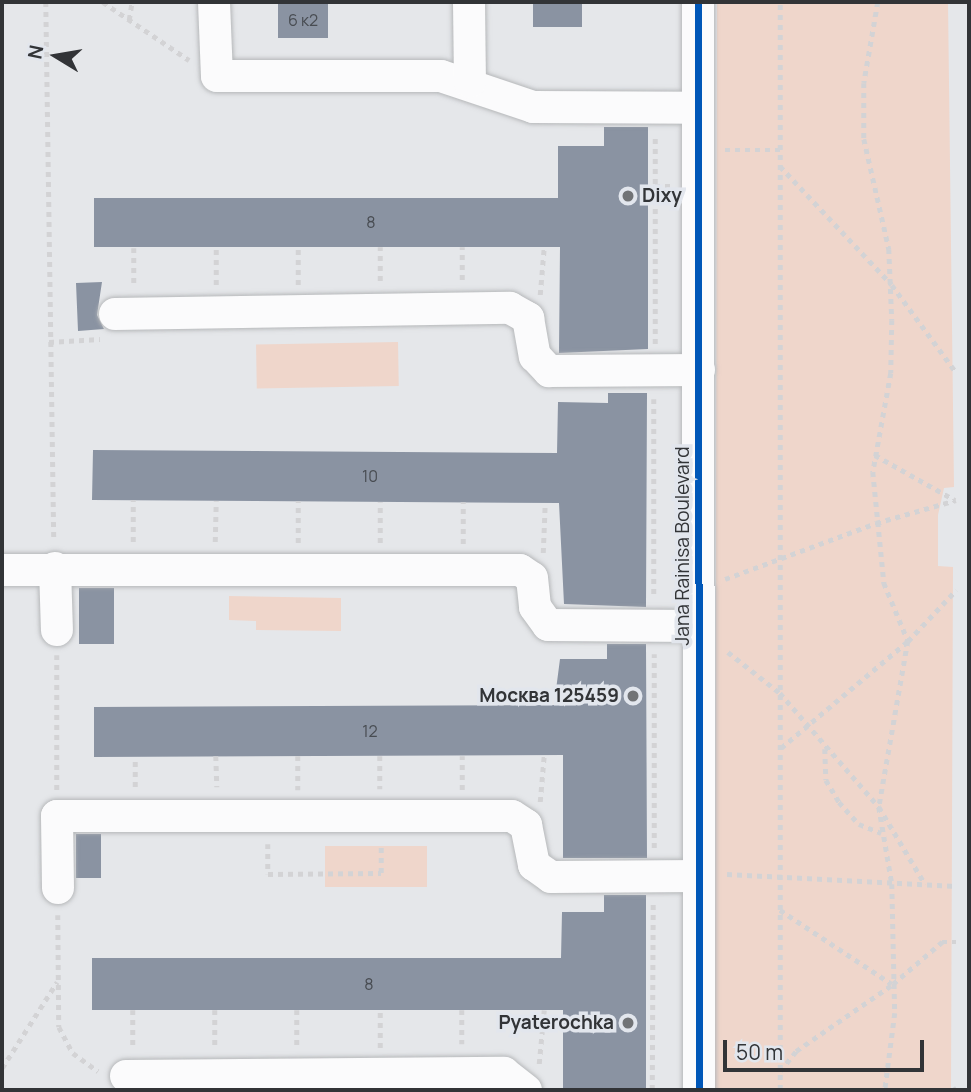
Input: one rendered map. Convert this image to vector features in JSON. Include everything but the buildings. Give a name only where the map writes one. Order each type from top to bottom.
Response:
[{"type":"street","points":[[214,2],[217,76],[441,76],[470,82],[499,98],[533,107],[698,108]]},
{"type":"street","points":[[469,2],[470,82]]},
{"type":"street","name":"Jana Rainisa Boulevard","points":[[698,2],[698,626],[707,875],[699,1090]]},
{"type":"street","points":[[125,314],[510,308],[528,318],[535,356],[549,371],[699,370]]},
{"type":"street","points":[[2,570],[133,567],[462,569],[530,574],[535,607],[548,625],[698,626]]},
{"type":"street","points":[[55,568],[57,630]]},
{"type":"street","points":[[58,888],[57,816],[512,816],[526,825],[534,865],[551,877],[707,875]]},
{"type":"street","points":[[130,1076],[504,1073],[526,1088]]},
{"type":"path","points":[[46,2],[49,342],[55,568]]},
{"type":"path","points":[[103,2],[217,76]]},
{"type":"path","points":[[129,20],[132,2]]},
{"type":"path","points":[[780,2],[780,1090]]},
{"type":"path","points":[[878,2],[864,83],[864,139],[889,249],[892,285],[891,373],[875,455],[876,523],[884,583],[908,641],[886,743],[879,807],[892,884],[893,984],[886,1090]]},
{"type":"path","points":[[655,136],[655,346]]},
{"type":"path","points":[[714,150],[780,150]]},
{"type":"path","points":[[780,166],[892,285],[956,372]]},
{"type":"path","points":[[654,186],[665,186]]},
{"type":"path","points":[[49,342],[111,339],[125,314],[134,247]]},
{"type":"path","points":[[216,247],[216,312]]},
{"type":"path","points":[[298,247],[298,311]]},
{"type":"path","points":[[528,318],[542,289],[544,247]]},
{"type":"path","points":[[654,398],[654,603]]},
{"type":"path","points":[[699,590],[876,523],[956,500],[875,455]]},
{"type":"path","points":[[133,500],[133,567]]},
{"type":"path","points":[[215,568],[216,501]]},
{"type":"path","points":[[298,501],[298,568]]},
{"type":"path","points":[[380,502],[380,569]]},
{"type":"path","points":[[462,569],[463,502]]},
{"type":"path","points":[[530,574],[544,552],[545,503]]},
{"type":"path","points":[[780,748],[809,728],[908,641],[956,590]]},
{"type":"path","points":[[698,626],[780,693],[879,807],[925,884]]},
{"type":"path","points":[[57,630],[57,816]]},
{"type":"path","points":[[653,844],[654,655]]},
{"type":"path","points":[[825,748],[826,780],[839,802],[859,824],[882,833]]},
{"type":"path","points":[[526,825],[543,798],[544,755]]},
{"type":"path","points":[[268,815],[268,874],[381,873],[380,816]]},
{"type":"path","points":[[707,875],[780,875],[956,886]]},
{"type":"path","points":[[58,888],[59,1027],[73,1053],[97,1070],[130,1076],[133,1010]]},
{"type":"path","points":[[652,1090],[653,905]]},
{"type":"path","points":[[780,910],[893,984]]},
{"type":"path","points":[[779,1072],[796,1051],[893,984],[942,942],[956,942]]},
{"type":"path","points":[[2,1068],[58,981]]},
{"type":"path","points":[[215,1010],[215,1075]]},
{"type":"path","points":[[297,1010],[298,1075]]},
{"type":"path","points":[[380,1010],[380,1074]]},
{"type":"path","points":[[526,1088],[543,1058],[544,1010]]},
{"type":"shaded area","points":[[717,2],[948,2],[954,487],[944,488],[938,515],[938,566],[953,567],[951,1090],[715,1090]]},
{"type":"shaded area","points":[[398,342],[399,386],[257,388],[256,344]]},
{"type":"shaded area","points":[[229,596],[341,598],[341,631],[256,630],[256,621],[229,620]]},
{"type":"shaded area","points":[[325,846],[427,846],[427,887],[325,887]]},
{"type":"cycle path","points":[[698,2],[699,1090]]},
{"type":"place","name":"Dixy","points":[[628,196]]},
{"type":"place","name":"Москва 125459","points":[[633,696]]},
{"type":"place","name":"Pyaterochka","points":[[628,1023]]}]
